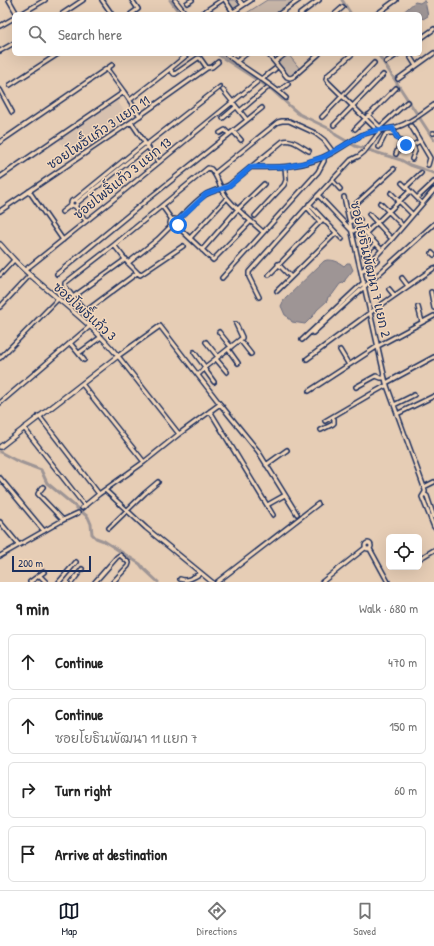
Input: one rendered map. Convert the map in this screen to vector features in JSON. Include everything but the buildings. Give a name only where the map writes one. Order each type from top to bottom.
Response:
[{"type":"street","points":[[8,0],[17,12]]},
{"type":"street","points":[[24,12],[45,0]]},
{"type":"street","points":[[65,12],[83,0]]},
{"type":"street","points":[[102,0],[110,12]]},
{"type":"street","points":[[132,0],[140,12]]},
{"type":"street","points":[[175,0],[184,12]]},
{"type":"street","points":[[187,3],[192,0]]},
{"type":"street","points":[[204,12],[223,0],[230,12]]},
{"type":"street","points":[[239,0],[242,5]]},
{"type":"street","points":[[232,12],[250,0]]},
{"type":"street","points":[[282,12],[299,0]]},
{"type":"street","points":[[303,12],[319,0]]},
{"type":"street","points":[[379,12],[396,0]]},
{"type":"street","points":[[337,12],[343,7]]},
{"type":"street","points":[[134,12],[138,9]]},
{"type":"street","points":[[0,26],[12,19]]},
{"type":"street","points":[[422,38],[434,29]]},
{"type":"street","points":[[0,51],[12,44]]},
{"type":"street","points":[[398,79],[434,53]]},
{"type":"street","points":[[10,85],[55,56]]},
{"type":"street","points":[[130,100],[186,56]]},
{"type":"street","points":[[228,56],[279,91],[286,98]]},
{"type":"street","points":[[236,62],[244,56]]},
{"type":"street","points":[[270,56],[287,77],[290,78],[293,77],[314,56]]},
{"type":"street","points":[[275,62],[282,56]]},
{"type":"street","points":[[350,56],[326,78],[328,82],[377,130]]},
{"type":"street","points":[[386,62],[395,56]]},
{"type":"street","points":[[170,69],[174,74],[176,74],[198,57],[208,68]]},
{"type":"street","points":[[411,58],[416,66]]},
{"type":"street","name":"ซอยโพธิ์แก้ว 3 แยก 11","points":[[0,211],[218,62]]},
{"type":"street","points":[[322,118],[374,63]]},
{"type":"street","points":[[0,142],[112,65]]},
{"type":"street","points":[[107,69],[140,116]]},
{"type":"street","points":[[262,79],[275,69]]},
{"type":"street","points":[[334,125],[383,75]]},
{"type":"street","name":"ซอยโพธิ์แก้ว 3 แยก 13","points":[[25,270],[257,82]]},
{"type":"street","points":[[279,91],[288,84]]},
{"type":"street","points":[[62,212],[220,86]]},
{"type":"street","points":[[240,111],[266,88]]},
{"type":"street","points":[[355,129],[396,88]]},
{"type":"street","points":[[0,90],[12,112]]},
{"type":"street","points":[[223,90],[247,120]]},
{"type":"street","points":[[0,177],[124,92]]},
{"type":"street","points":[[259,297],[249,277],[249,272],[351,160],[364,152],[381,128],[407,102]]},
{"type":"street","points":[[251,167],[285,167],[324,157],[364,134],[381,128],[393,128],[405,124],[434,105]]},
{"type":"street","points":[[223,118],[236,107]]},
{"type":"street","points":[[58,274],[142,204],[262,108]]},
{"type":"street","points":[[368,115],[381,128]]},
{"type":"street","points":[[215,173],[278,122],[282,121],[289,121],[315,133],[324,140],[333,152]]},
{"type":"street","points":[[131,122],[145,146],[158,162]]},
{"type":"street","points":[[411,126],[430,158],[434,160]]},
{"type":"street","points":[[393,128],[401,142],[406,145],[413,145],[420,141]]},
{"type":"street","points":[[220,133],[225,130],[229,134]]},
{"type":"street","points":[[233,131],[241,140]]},
{"type":"street","points":[[379,147],[385,135],[394,132]]},
{"type":"street","points":[[177,226],[177,221],[206,194],[229,186],[286,140],[292,141],[309,151]]},
{"type":"street","points":[[396,154],[401,142]]},
{"type":"street","points":[[412,159],[415,151],[413,145]]},
{"type":"street","points":[[222,278],[318,172],[324,161],[324,157]]},
{"type":"street","points":[[428,165],[430,158]]},
{"type":"street","points":[[255,216],[284,185],[286,180],[285,167]]},
{"type":"street","points":[[137,273],[86,311],[65,286],[65,283],[208,168],[215,173],[227,198],[263,232]]},
{"type":"street","points":[[348,211],[394,169]]},
{"type":"street","points":[[406,187],[421,173]]},
{"type":"street","points":[[332,180],[340,189]]},
{"type":"street","points":[[402,182],[421,202]]},
{"type":"street","points":[[417,198],[434,182]]},
{"type":"street","points":[[202,250],[238,209],[264,184]]},
{"type":"street","points":[[362,271],[434,190]]},
{"type":"street","points":[[29,191],[63,240]]},
{"type":"street","points":[[366,233],[410,191]]},
{"type":"street","points":[[391,193],[411,213]]},
{"type":"street","points":[[318,195],[352,231],[360,227],[380,248]]},
{"type":"street","name":"ซอยโยธินพัฒนา 7 แยก 2","points":[[344,197],[362,271],[385,378],[424,487],[424,494]]},
{"type":"street","points":[[190,238],[227,198]]},
{"type":"street","points":[[75,203],[86,220]]},
{"type":"street","points":[[380,203],[401,224]]},
{"type":"street","points":[[162,206],[172,220],[177,221]]},
{"type":"street","points":[[308,206],[342,239]]},
{"type":"street","points":[[369,214],[390,237]]},
{"type":"street","points":[[350,222],[356,218],[360,220]]},
{"type":"street","points":[[128,263],[158,239],[171,226],[170,222],[172,220]]},
{"type":"street","points":[[269,275],[321,220]]},
{"type":"street","points":[[171,226],[177,226],[213,260],[251,221]]},
{"type":"street","points":[[302,340],[434,224]]},
{"type":"street","points":[[277,291],[336,232]]},
{"type":"street","name":"ซอยโพธิ์แก้ว 3","points":[[0,244],[30,275],[101,336],[118,356],[0,447]]},
{"type":"street","points":[[364,255],[375,244]]},
{"type":"street","points":[[114,245],[139,275],[183,246]]},
{"type":"street","points":[[74,297],[126,259]]},
{"type":"street","points":[[0,274],[14,260]]},
{"type":"street","points":[[362,271],[377,260]]},
{"type":"street","points":[[278,264],[291,277]]},
{"type":"street","points":[[307,359],[394,295],[434,268]]},
{"type":"street","points":[[0,307],[30,275]]},
{"type":"street","points":[[402,278],[408,286]]},
{"type":"street","points":[[313,333],[364,284]]},
{"type":"street","points":[[389,288],[394,295]]},
{"type":"street","points":[[431,292],[434,308]]},
{"type":"street","points":[[0,358],[58,299]]},
{"type":"street","points":[[418,306],[422,322]]},
{"type":"street","points":[[309,391],[378,346],[434,316]]},
{"type":"street","points":[[197,373],[202,371],[240,340],[242,336],[236,324]]},
{"type":"street","points":[[179,434],[118,356],[160,326],[258,451],[296,514]]},
{"type":"street","points":[[0,403],[89,327]]},
{"type":"street","points":[[219,332],[238,363]]},
{"type":"street","points":[[79,354],[101,336]]},
{"type":"street","points":[[240,340],[251,354]]},
{"type":"street","points":[[206,342],[227,372]]},
{"type":"street","points":[[70,343],[84,360]]},
{"type":"street","points":[[340,350],[349,365]]},
{"type":"street","points":[[194,352],[214,382]]},
{"type":"street","points":[[325,421],[434,357]]},
{"type":"street","points":[[356,386],[376,376],[385,378]]},
{"type":"street","points":[[82,384],[144,462]]},
{"type":"street","points":[[394,405],[414,395]]},
{"type":"street","points":[[398,414],[434,396]]},
{"type":"street","points":[[24,428],[84,507],[99,494],[220,404]]},
{"type":"street","points":[[210,411],[273,515]]},
{"type":"street","points":[[39,416],[99,494]]},
{"type":"street","points":[[321,430],[333,424],[334,419]]},
{"type":"street","points":[[266,465],[287,450]]},
{"type":"street","points":[[0,478],[44,531]]},
{"type":"street","points":[[109,528],[158,482]]},
{"type":"street","points":[[424,487],[434,482]]},
{"type":"street","points":[[44,486],[38,494],[63,520]]},
{"type":"street","points":[[105,490],[126,511],[212,582]]},
{"type":"street","points":[[424,494],[427,496],[434,517]]},
{"type":"street","points":[[424,494],[422,497],[434,527]]},
{"type":"street","points":[[270,504],[285,495]]},
{"type":"street","points":[[217,582],[318,504]]},
{"type":"street","points":[[0,556],[78,513]]},
{"type":"street","points":[[0,522],[19,545]]},
{"type":"street","points":[[322,582],[365,548],[370,548],[388,582]]},
{"type":"street","points":[[422,557],[434,550]]},
{"type":"street","points":[[93,582],[120,555],[129,563],[128,566],[112,582]]},
{"type":"street","points":[[59,582],[76,562]]},
{"type":"street","points":[[72,582],[82,569]]},
{"type":"street","points":[[30,582],[44,572]]},
{"type":"street","points":[[180,579],[185,581],[201,573]]},
{"type":"street","points":[[39,575],[46,582]]},
{"type":"street","points":[[328,577],[332,582]]},
{"type":"shaded area","points":[[226,0],[237,0],[241,5],[233,11]]},
{"type":"shaded area","points":[[267,0],[298,0],[281,12],[248,12]]},
{"type":"shaded area","points":[[425,1],[428,16],[423,19],[422,12],[403,12],[415,2],[420,3]]},
{"type":"shaded area","points":[[286,56],[290,56],[300,69],[290,77],[277,63]]},
{"type":"shaded area","points":[[116,99],[131,121],[73,160],[58,139]]},
{"type":"shaded area","points":[[324,261],[336,261],[344,266],[347,263],[350,263],[353,270],[345,281],[340,284],[332,295],[328,297],[327,301],[305,324],[292,322],[285,315],[281,306],[284,300]]},
{"type":"waterway","points":[[170,0],[179,12]]},
{"type":"waterway","points":[[342,0],[350,12]]},
{"type":"waterway","points":[[220,56],[271,89],[299,114],[330,129],[336,135],[355,146],[401,160],[410,165],[434,173]]},
{"type":"waterway","points":[[379,56],[434,140]]},
{"type":"waterway","points":[[0,452],[15,460],[41,470],[47,483],[88,517],[91,524],[92,534],[96,538],[104,541],[140,564],[158,582]]},
{"type":"route","points":[[178,225],[177,221],[206,194],[229,186],[251,167],[273,168],[304,163],[324,157],[364,134],[377,130],[393,128],[398,139],[406,145]]}]
